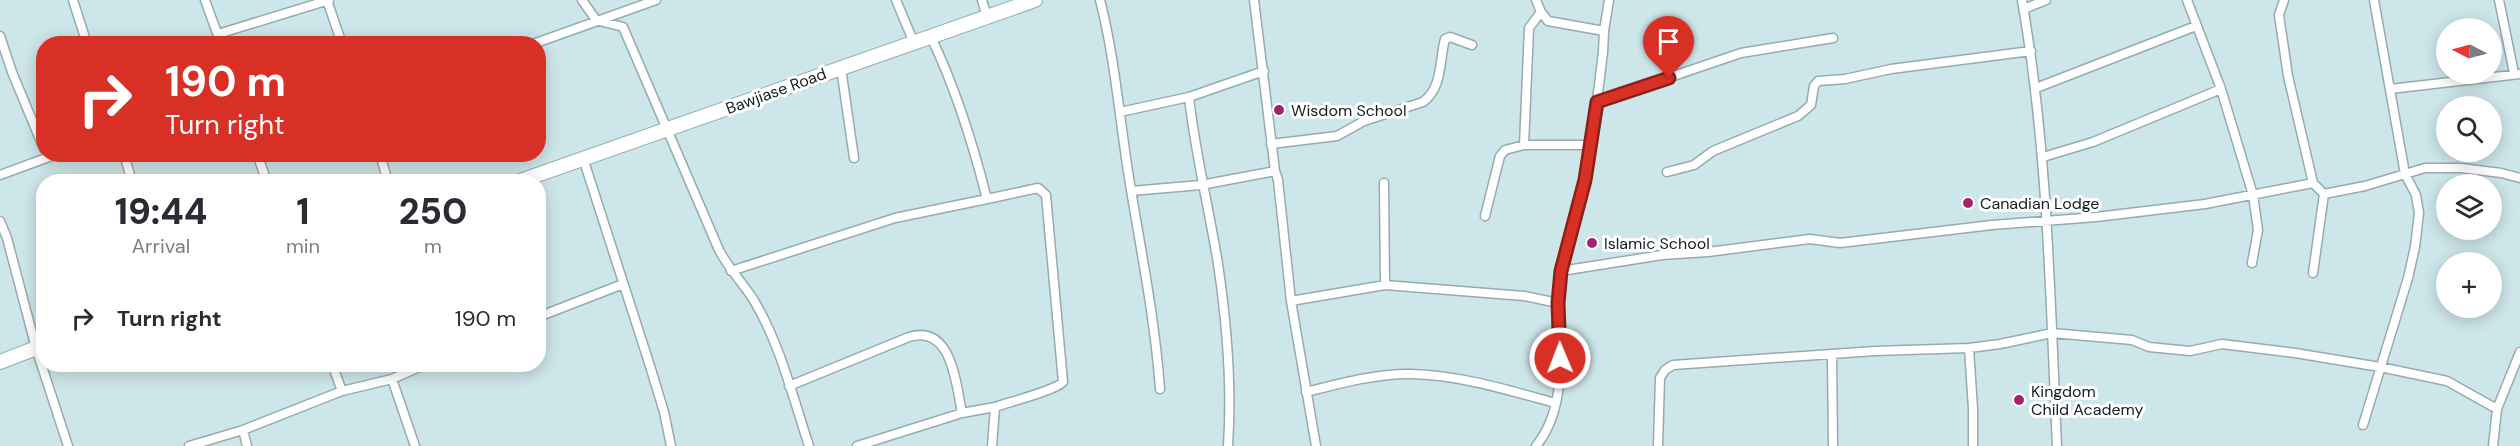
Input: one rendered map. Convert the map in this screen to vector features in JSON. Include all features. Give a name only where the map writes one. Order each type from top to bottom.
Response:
[{"type":"main road","name":"Bawjiase Road","points":[[539,174],[1035,0]]},
{"type":"main road","points":[[0,362],[36,348]]},
{"type":"street","points":[[73,0],[84,36]]},
{"type":"street","points":[[205,0],[218,34],[328,0],[339,36]]},
{"type":"street","points":[[582,0],[596,20],[623,27],[730,271],[753,299],[770,333],[809,446]]},
{"type":"street","points":[[546,39],[656,0]]},
{"type":"street","points":[[896,0],[915,44]]},
{"type":"street","points":[[982,0],[987,17]]},
{"type":"street","points":[[1100,0],[1154,319],[1160,389]]},
{"type":"street","points":[[1254,0],[1271,144],[1278,180],[1291,301],[1316,446]]},
{"type":"street","points":[[1536,0],[1548,21],[1604,31]]},
{"type":"street","points":[[1536,446],[1545,434],[1559,382],[1558,303],[1561,271],[1579,206],[1590,145],[1609,0]]},
{"type":"street","points":[[2046,0],[2023,4],[2037,88],[2048,220],[2057,446]]},
{"type":"street","points":[[2187,0],[2221,88],[2253,195],[2258,230],[2252,263]]},
{"type":"street","points":[[2284,0],[2279,15],[2288,76],[2313,183],[2324,194]]},
{"type":"street","points":[[2363,426],[2408,278],[2419,213],[2415,195],[2405,174],[2374,0]]},
{"type":"street","points":[[2390,89],[2517,73],[2499,0]]},
{"type":"street","points":[[1524,146],[1529,28],[1541,12]]},
{"type":"street","points":[[2037,88],[2196,26]]},
{"type":"street","points":[[0,36],[36,130]]},
{"type":"street","points":[[931,37],[951,81],[973,146],[987,199]]},
{"type":"street","points":[[1271,144],[1337,136],[1364,121],[1423,102],[1431,96],[1437,84],[1445,39],[1450,37],[1472,45]]},
{"type":"street","points":[[1597,102],[1741,53],[1833,38]]},
{"type":"street","points":[[1667,172],[1694,165],[1713,151],[1798,116],[1810,105],[1814,86],[1818,81],[2031,51]]},
{"type":"street","points":[[841,68],[854,158]]},
{"type":"street","points":[[1120,112],[1189,97],[1264,70]]},
{"type":"street","points":[[2043,157],[2093,142],[2221,88]]},
{"type":"street","points":[[1189,97],[1201,185],[1218,264],[1226,334],[1230,408],[1228,446]]},
{"type":"street","points":[[1485,216],[1500,156],[1505,150],[1524,146],[1590,145]]},
{"type":"street","points":[[583,158],[664,412],[671,446]]},
{"type":"street","points":[[0,175],[36,160]]},
{"type":"street","points":[[2324,194],[2365,186],[2425,168],[2461,168],[2520,178]]},
{"type":"street","points":[[1131,191],[1201,185],[1275,171]]},
{"type":"street","points":[[1384,183],[1385,285]]},
{"type":"street","points":[[1561,271],[1662,255],[1810,239],[1840,243],[2048,220],[2096,217],[2205,204],[2313,183]]},
{"type":"street","points":[[730,271],[896,218],[1038,188],[1046,195],[1063,382],[1052,390],[1034,393],[994,407],[962,412],[857,446]]},
{"type":"street","points":[[2313,273],[2324,194]]},
{"type":"street","points":[[0,221],[36,334]]},
{"type":"street","points":[[546,314],[623,284]]},
{"type":"street","points":[[1291,301],[1385,285],[1524,296],[1558,303]]},
{"type":"street","points":[[1658,446],[1660,378],[1665,370],[1673,365],[1832,354],[1969,348],[2052,333],[2132,340],[2149,346],[2190,351],[2222,344],[2380,367],[2447,381],[2496,409]]},
{"type":"street","points":[[789,386],[909,337],[918,334],[929,335],[938,339],[951,362],[962,412]]},
{"type":"street","points":[[1969,348],[1973,445]]},
{"type":"street","points":[[2493,446],[2496,409],[2520,352]]},
{"type":"street","points":[[1832,354],[1833,446]]},
{"type":"street","points":[[47,372],[68,446]]},
{"type":"street","points":[[335,372],[342,391]]},
{"type":"street","points":[[189,446],[243,430],[342,391],[392,379],[408,372]]},
{"type":"street","points":[[1306,392],[1348,381],[1410,374],[1480,383],[1555,403]]},
{"type":"street","points":[[392,379],[415,446]]},
{"type":"street","points":[[992,446],[994,407]]},
{"type":"street","points":[[243,430],[248,446]]},
{"type":"place","name":"Wisdom School","points":[[1279,110]]},
{"type":"place","name":"Canadian Lodge","points":[[1968,203]]},
{"type":"place","name":"Islamic School","points":[[1592,243]]},
{"type":"place","name":"Kingdom Child Academy","points":[[2019,400]]},
{"type":"route","points":[[1560,358],[1558,303],[1561,271],[1585,180],[1597,102],[1669,78]]}]
